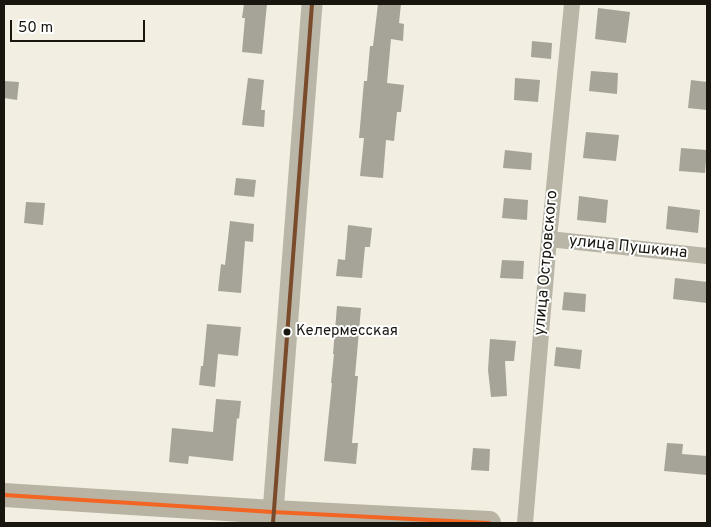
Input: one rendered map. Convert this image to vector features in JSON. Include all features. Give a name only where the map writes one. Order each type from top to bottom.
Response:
[{"type":"main road","points":[[4,495],[273,518],[489,523]]},
{"type":"street","points":[[273,518],[312,4]]},
{"type":"street","name":"улица Островского","points":[[525,523],[549,239],[572,4]]},
{"type":"street","name":"улица Пушкина","points":[[549,239],[707,256]]},
{"type":"building","points":[[244,4],[267,4],[262,54],[242,52],[245,18],[242,18]]},
{"type":"building","points":[[378,4],[401,4],[399,23],[404,24],[403,41],[391,39],[387,83],[404,85],[401,112],[397,112],[394,141],[386,140],[383,178],[360,176],[364,138],[359,138],[364,81],[367,81],[370,46],[373,46]]},
{"type":"building","points":[[598,8],[630,12],[626,43],[595,39]]},
{"type":"building","points":[[532,41],[552,43],[551,59],[531,57]]},
{"type":"building","points":[[591,71],[618,73],[617,94],[589,91]]},
{"type":"building","points":[[248,78],[264,80],[261,110],[265,110],[264,127],[242,125]]},
{"type":"building","points":[[515,78],[540,80],[538,102],[514,100]]},
{"type":"building","points":[[691,80],[707,82],[707,110],[688,108]]},
{"type":"building","points":[[4,81],[19,82],[17,100],[4,98]]},
{"type":"building","points":[[586,132],[619,135],[616,161],[583,158]]},
{"type":"building","points":[[681,148],[707,150],[705,173],[679,171]]},
{"type":"building","points":[[505,150],[532,153],[531,170],[503,168]]},
{"type":"building","points":[[236,178],[256,180],[254,197],[234,195]]},
{"type":"building","points":[[579,196],[608,200],[606,223],[577,220]]},
{"type":"building","points":[[504,198],[528,200],[527,220],[502,218]]},
{"type":"building","points":[[26,202],[45,203],[43,225],[24,223]]},
{"type":"building","points":[[668,206],[700,210],[698,233],[666,229]]},
{"type":"building","points":[[230,221],[254,224],[253,242],[245,241],[241,293],[218,291],[221,264],[225,265]]},
{"type":"building","points":[[348,225],[372,228],[370,247],[365,247],[362,278],[336,276],[338,259],[345,260]]},
{"type":"building","points":[[502,260],[524,261],[523,279],[500,278]]},
{"type":"building","points":[[675,278],[707,282],[707,303],[673,299]]},
{"type":"building","points":[[564,292],[586,294],[585,312],[562,310]]},
{"type":"building","points":[[337,306],[361,308],[355,376],[358,376],[352,443],[358,443],[356,464],[324,461]]},
{"type":"building","points":[[207,324],[241,327],[238,356],[218,354],[215,387],[199,385]]},
{"type":"building","points":[[490,339],[516,341],[514,361],[505,361],[507,396],[491,397],[488,370]]},
{"type":"building","points":[[556,347],[582,350],[580,369],[554,366]]},
{"type":"building","points":[[216,399],[241,401],[239,419],[237,418],[233,461],[189,456],[188,464],[169,462],[172,428],[213,432]]},
{"type":"building","points":[[667,443],[683,444],[682,454],[707,456],[707,475],[664,471]]},
{"type":"building","points":[[473,448],[490,449],[489,471],[471,470]]},
{"type":"transit line","points":[[273,523],[312,4]]},
{"type":"transit line","points":[[4,495],[489,523]]},
{"type":"place","name":"Келермесская","points":[[287,332]]}]
